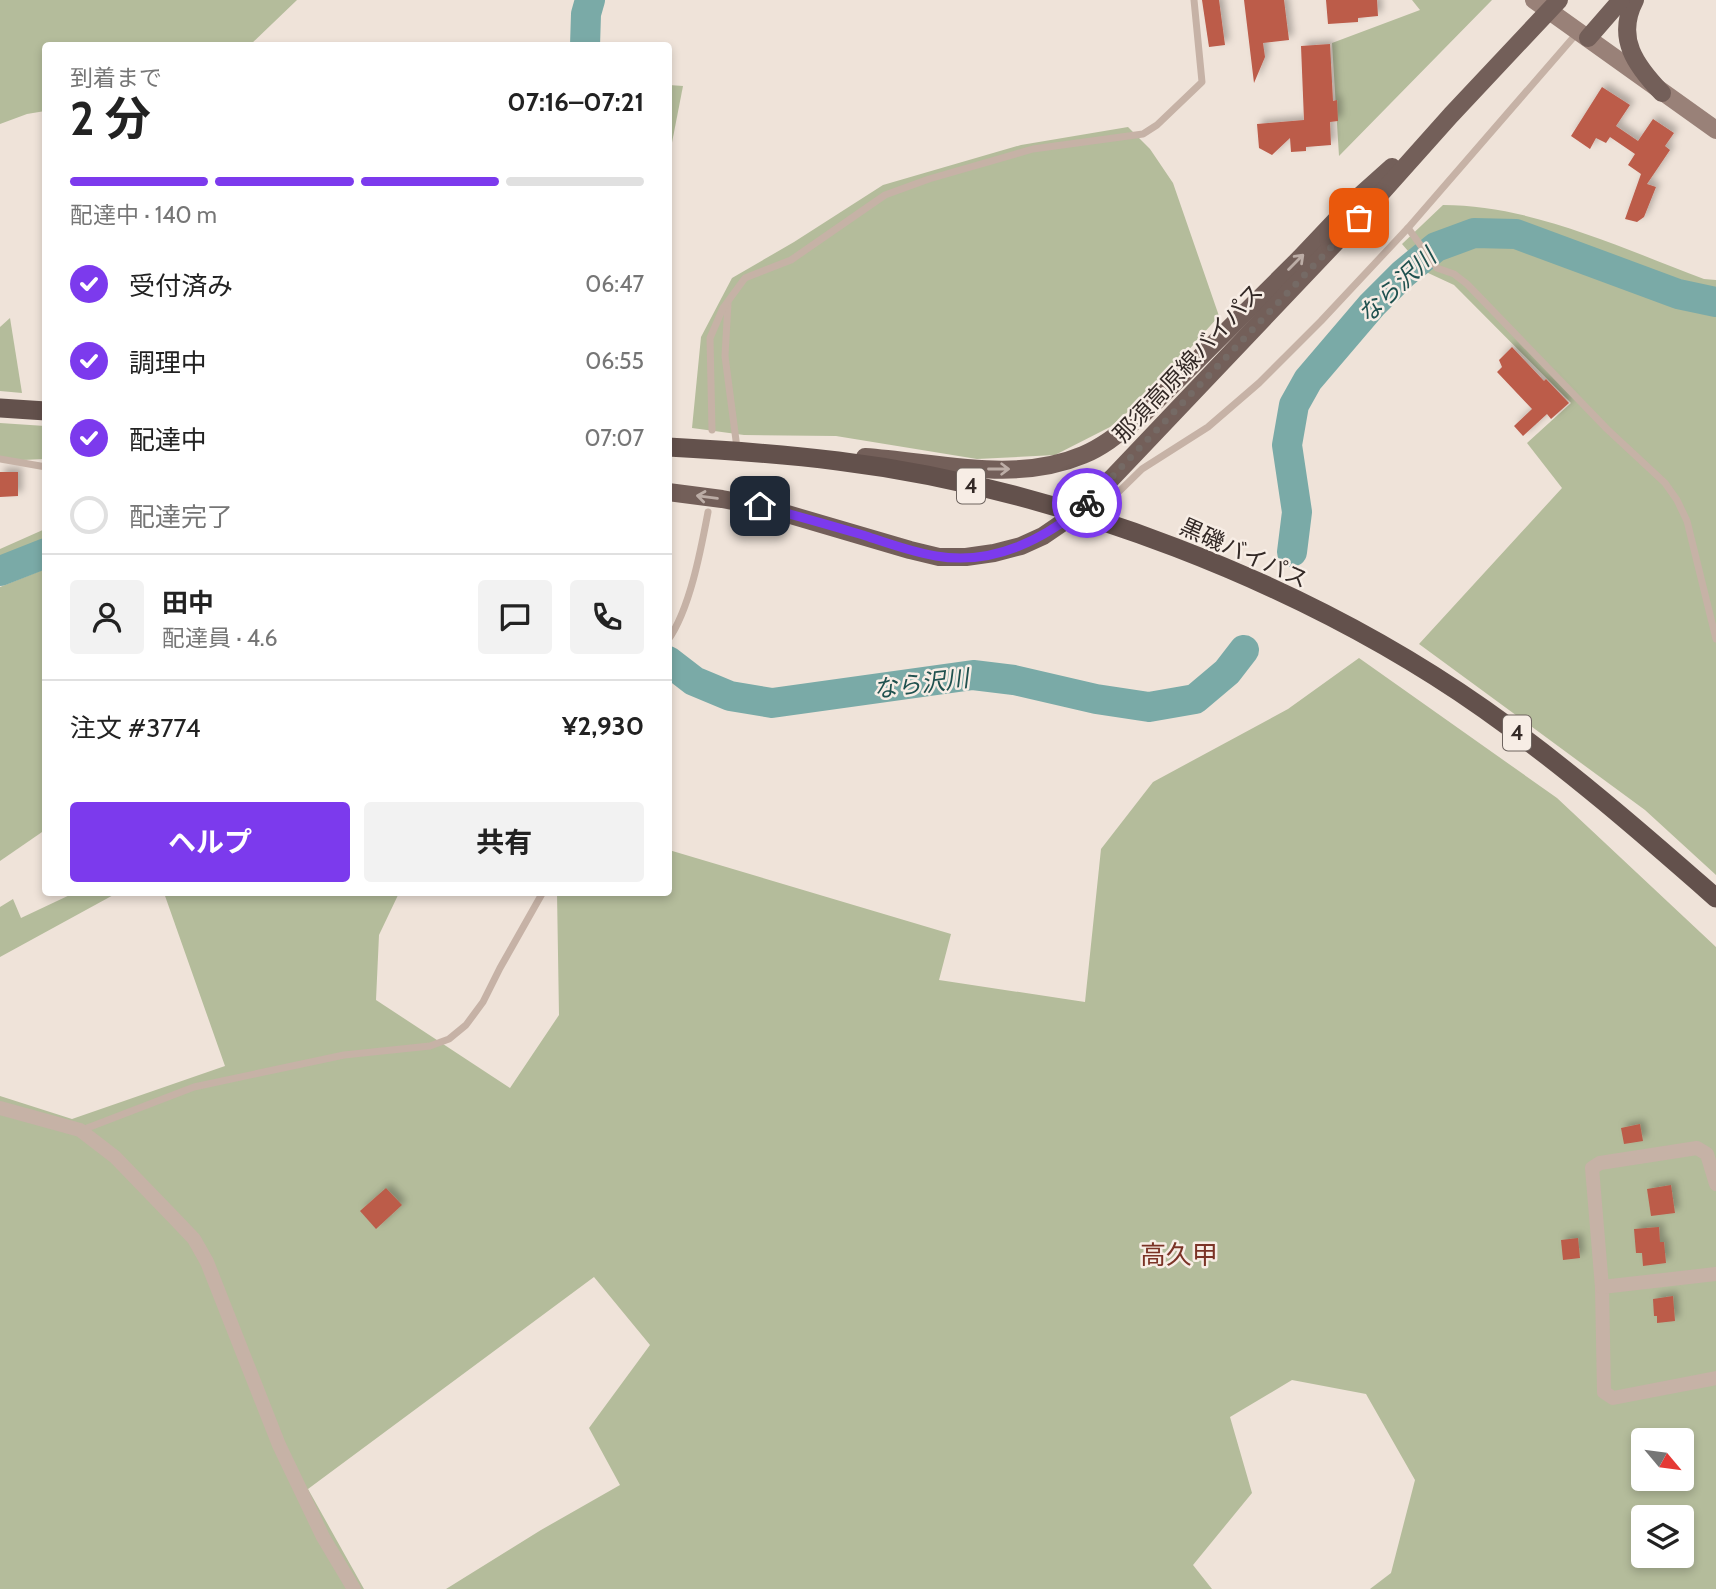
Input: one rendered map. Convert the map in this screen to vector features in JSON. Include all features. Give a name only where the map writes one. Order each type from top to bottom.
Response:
[{"type":"highway","points":[[0,408],[42,411]]},
{"type":"highway","name":"黒磯バイパス","points":[[672,447],[840,461],[946,480],[1015,496],[1091,519],[1183,551],[1259,583],[1394,652],[1482,708],[1627,820],[1716,898]]},
{"type":"main road","points":[[1534,0],[1716,130]]},
{"type":"main road","name":"那須高原線バイパス","points":[[672,493],[760,506],[939,556],[966,557],[994,553],[1021,546],[1043,536],[1065,522],[1112,478],[1359,218],[1559,0]]},
{"type":"main road","points":[[1583,35],[1621,0]]},
{"type":"main road","points":[[1635,0],[1628,25],[1629,45],[1641,71],[1661,93]]},
{"type":"main road","name":"那須高原線バイパス","points":[[785,455],[883,458],[992,470],[1033,469],[1061,464],[1086,454],[1114,438],[1140,416],[1354,201],[1451,115]]},
{"type":"street","points":[[0,1108],[80,1130],[115,1157],[194,1239],[207,1262],[279,1445],[323,1537],[354,1589]]},
{"type":"street","points":[[1716,1184],[1707,1154],[1697,1148],[1600,1163],[1592,1168],[1602,1287],[1604,1392],[1613,1398],[1716,1378]]},
{"type":"street","points":[[1602,1287],[1716,1274]]},
{"type":"lane","points":[[712,430],[709,338],[728,302],[745,278],[791,260],[885,195],[929,179],[1033,149],[1143,134],[1157,125],[1202,82],[1194,0]]},
{"type":"lane","points":[[1091,519],[1142,469],[1208,427],[1259,383],[1408,228],[1583,35]]},
{"type":"lane","points":[[1408,228],[1437,268],[1454,274],[1467,284],[1671,491],[1687,521],[1716,639]]},
{"type":"lane","points":[[728,302],[725,356],[737,451]]},
{"type":"lane","points":[[0,459],[42,466]]},
{"type":"lane","points":[[672,635],[700,560],[708,512]]},
{"type":"lane","points":[[80,1130],[194,1087],[344,1055],[430,1046],[449,1039],[466,1025],[483,1002],[541,896]]},
{"type":"green space","points":[[0,0],[297,0],[253,42],[42,42],[42,112],[0,124]]},
{"type":"green space","points":[[1412,0],[1492,0],[1339,156],[1332,43],[1420,10]]},
{"type":"green space","points":[[672,85],[683,86],[672,143]]},
{"type":"green space","points":[[1128,127],[1150,149],[1173,183],[1219,316],[1150,393],[1110,427],[1055,455],[977,459],[836,436],[744,435],[692,428],[701,337],[732,278],[883,185],[1021,145]]},
{"type":"green space","points":[[1443,205],[1510,212],[1543,220],[1704,279],[1716,280],[1716,875],[1645,810],[1419,644],[1562,488],[1527,443],[1571,403],[1454,285],[1426,272],[1402,244]]},
{"type":"green space","points":[[10,318],[22,393],[0,391],[0,327]]},
{"type":"green space","points":[[0,423],[42,426],[42,459],[0,461]]},
{"type":"green space","points":[[42,530],[42,548],[0,565],[0,549]]},
{"type":"green space","points":[[42,570],[42,832],[0,861],[0,587]]},
{"type":"green space","points":[[1359,658],[1557,798],[1716,947],[1716,1589],[1370,1589],[1391,1573],[1415,1480],[1366,1394],[1292,1380],[1230,1417],[1252,1493],[1193,1565],[1212,1589],[446,1589],[620,1485],[589,1428],[650,1345],[594,1277],[308,1489],[364,1589],[0,1589],[0,1096],[72,1119],[225,1066],[165,896],[398,896],[379,935],[376,1000],[510,1088],[559,1015],[557,896],[672,896],[672,851],[951,934],[939,980],[1085,1002],[1101,849],[1153,782],[1288,709]]},
{"type":"green space","points":[[68,896],[112,896],[0,957],[0,907],[13,899],[21,918]]},
{"type":"building","points":[[1202,0],[1219,0],[1225,45],[1209,47]]},
{"type":"building","points":[[1244,0],[1284,0],[1289,40],[1263,43],[1265,57],[1254,83]]},
{"type":"building","points":[[1326,0],[1377,0],[1378,16],[1358,18],[1358,22],[1328,24]]},
{"type":"building","points":[[1330,44],[1333,101],[1337,100],[1338,121],[1330,122],[1331,145],[1306,147],[1306,151],[1291,152],[1290,138],[1272,155],[1259,148],[1257,124],[1304,120],[1301,46]]},
{"type":"building","points":[[1602,87],[1630,105],[1616,126],[1638,141],[1653,119],[1674,133],[1665,146],[1670,150],[1647,184],[1656,187],[1644,217],[1637,222],[1625,219],[1641,174],[1628,165],[1635,154],[1610,137],[1606,143],[1596,138],[1590,149],[1571,136]]},
{"type":"building","points":[[1512,347],[1569,403],[1551,419],[1547,414],[1523,436],[1514,426],[1532,409],[1497,372],[1502,367],[1499,360]]},
{"type":"building","points":[[0,472],[18,472],[18,496],[0,497]]},
{"type":"building","points":[[1640,1124],[1643,1141],[1624,1144],[1621,1128]]},
{"type":"building","points":[[1671,1185],[1675,1213],[1651,1216],[1647,1189]]},
{"type":"building","points":[[386,1188],[402,1205],[376,1229],[360,1211]]},
{"type":"building","points":[[1659,1227],[1666,1263],[1643,1266],[1642,1253],[1636,1253],[1634,1229]]},
{"type":"building","points":[[1578,1238],[1580,1258],[1563,1260],[1561,1240]]},
{"type":"building","points":[[1673,1296],[1675,1321],[1657,1323],[1653,1299]]},
{"type":"waterway","points":[[585,42],[586,14],[590,0]]},
{"type":"waterway","name":"なら沢川","points":[[1292,552],[1297,512],[1287,445],[1294,405],[1308,380],[1372,305],[1403,274],[1436,247],[1474,233],[1516,234],[1678,294],[1716,302]]},
{"type":"waterway","points":[[0,571],[42,555]]},
{"type":"waterway","name":"なら沢川","points":[[672,664],[694,681],[730,696],[772,703],[973,675],[1014,680],[1096,699],[1149,707],[1195,699],[1227,672],[1244,650]]},
{"type":"way so far","points":[[1087,503],[1359,218]]},
{"type":"district","name":"高久甲","points":[[1179,1255]]},
{"type":"route","points":[[760,506],[910,550],[939,556],[966,557],[1021,546],[1065,522],[1087,503]]}]
